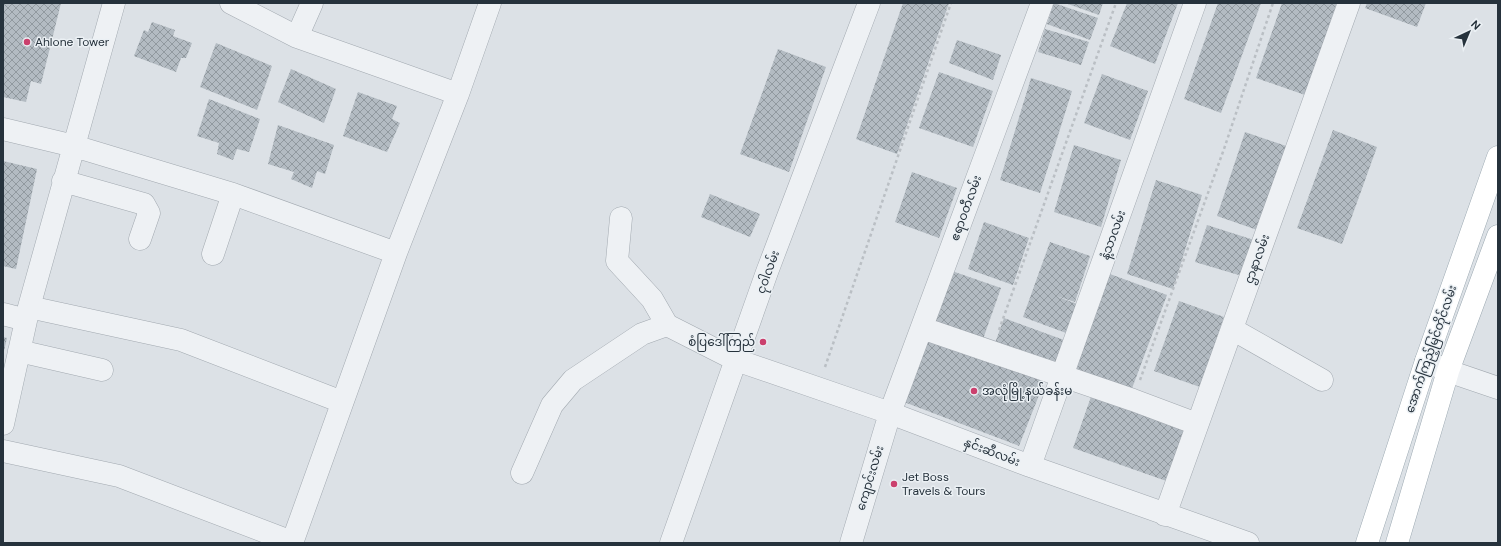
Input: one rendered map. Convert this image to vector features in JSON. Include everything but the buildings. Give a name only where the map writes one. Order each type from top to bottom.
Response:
[{"type":"main road","name":"အောက်ကြည့်မြင်တိုင်လမ်း","points":[[1367,543],[1426,361],[1498,157]]},
{"type":"main road","name":"အောက်ကြည့်မြင်တိုင်လမ်း","points":[[1397,543],[1448,371],[1498,236]]},
{"type":"street","points":[[3,424],[28,313],[63,181],[114,3]]},
{"type":"street","points":[[231,3],[297,37],[458,94]]},
{"type":"street","points":[[297,37],[312,3]]},
{"type":"street","points":[[3,451],[119,476],[292,542],[396,253],[458,94],[490,3]]},
{"type":"street","name":"ငုဝါလမ်း","points":[[671,543],[768,272],[869,3]]},
{"type":"street","name":"ဧရာဝတီလမ်း","points":[[890,413],[1042,3]]},
{"type":"street","name":"နံ့သာလမ်း","points":[[1030,466],[1195,3]]},
{"type":"street","name":"ဌာနာလမ်း","points":[[1165,515],[1349,3]]},
{"type":"street","points":[[3,129],[74,146],[233,194],[396,253]]},
{"type":"street","points":[[63,181],[144,204],[149,213],[140,240]]},
{"type":"street","points":[[213,254],[233,194]]},
{"type":"street","points":[[522,473],[552,405],[573,380],[642,334],[667,325],[652,299],[617,261],[621,218]]},
{"type":"street","points":[[3,314],[28,313],[180,340],[342,402]]},
{"type":"street","name":"နှင်းဆီလမ်း","points":[[667,325],[736,360],[890,413],[1030,466],[1165,515],[1248,543]]},
{"type":"street","points":[[922,328],[1133,400],[1197,424]]},
{"type":"street","points":[[1232,329],[1322,380]]},
{"type":"street","points":[[19,351],[102,370]]},
{"type":"street","points":[[1426,361],[1448,371],[1498,388]]},
{"type":"street","name":"ကျောင်းလမ်း","points":[[851,543],[890,413]]},
{"type":"path","points":[[818,388],[950,3]]},
{"type":"path","points":[[992,351],[1116,3]]},
{"type":"path","points":[[1133,400],[1216,172],[1273,3]]},
{"type":"place","name":"Ahlone Tower","points":[[27,42]]},
{"type":"place","name":"စံပြဒေါ်ကြည်","points":[[763,342]]},
{"type":"place","name":"အလုံမြို့နယ်ခန်းမ","points":[[974,391]]},
{"type":"place","name":"Jet Boss Travels & Tours","points":[[894,484]]}]
